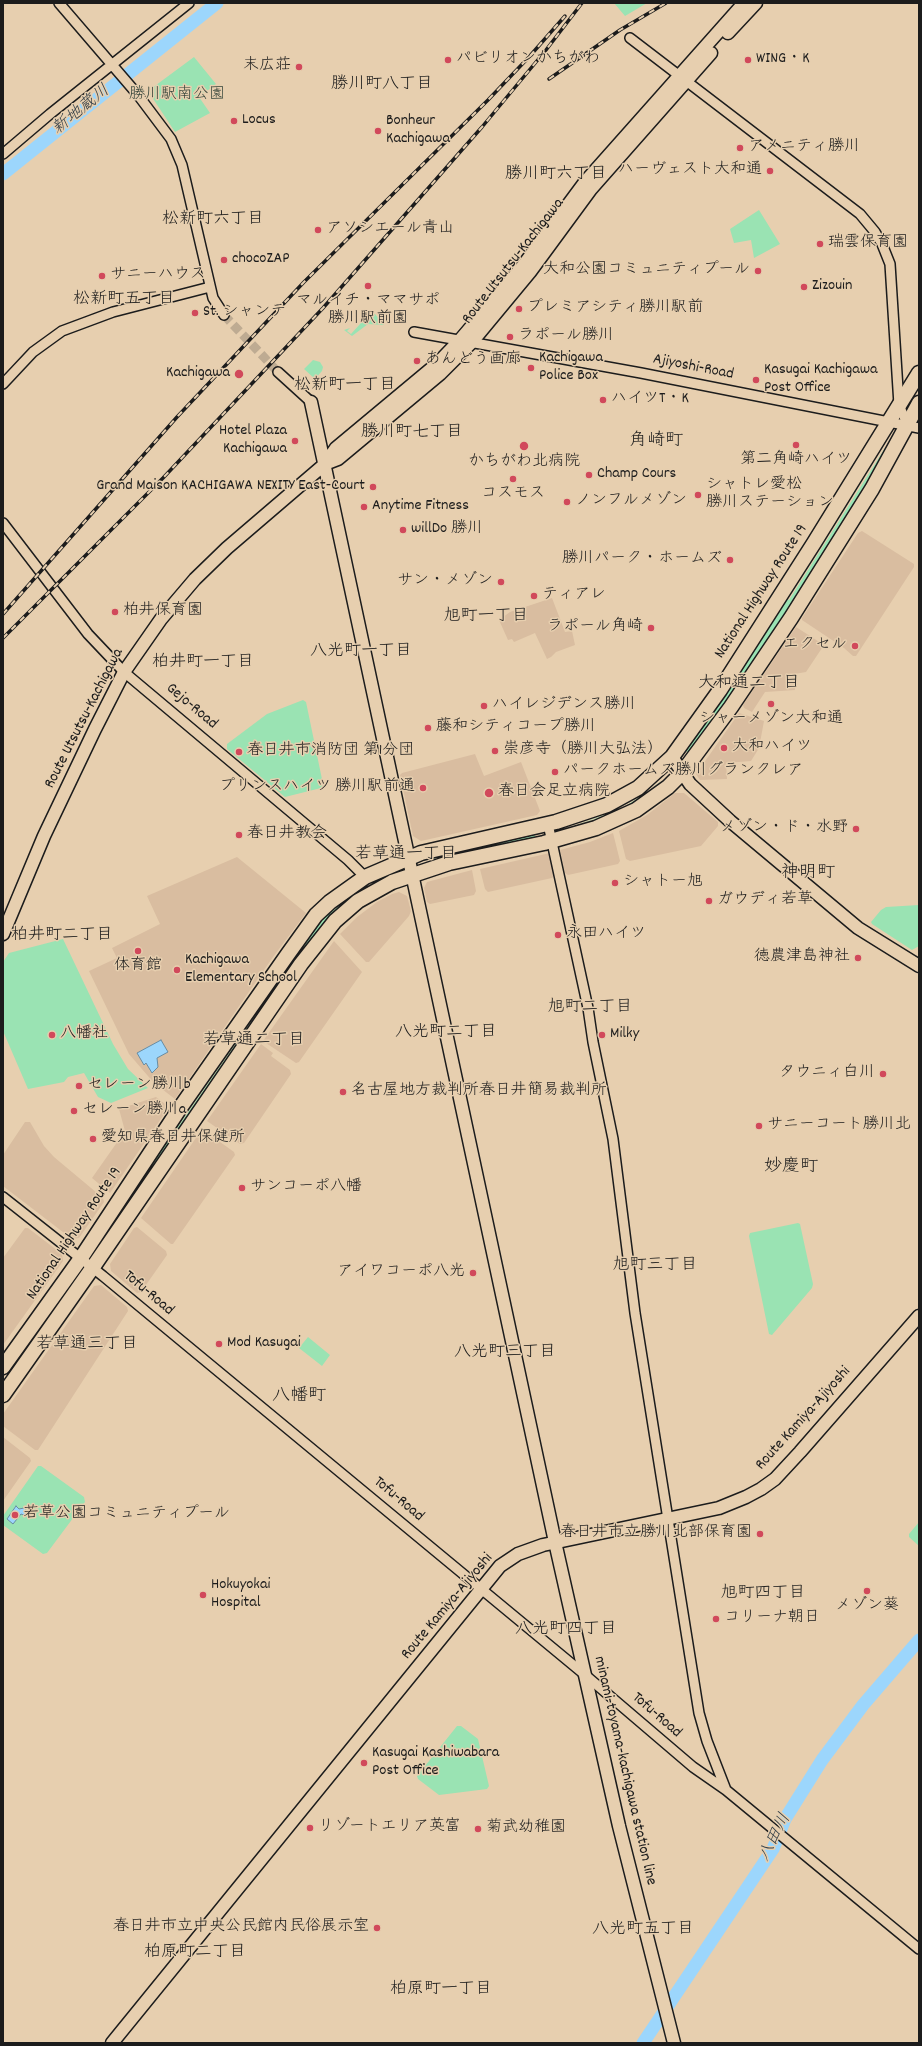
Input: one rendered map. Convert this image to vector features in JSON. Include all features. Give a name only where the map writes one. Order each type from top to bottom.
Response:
[{"type":"highway","name":"National Highway Route 19","points":[[3,1367],[81,1258],[180,1108],[316,915],[339,894],[365,877],[408,858],[445,846],[548,824],[576,816],[618,800],[646,781],[672,757],[720,690],[919,373]]},
{"type":"highway","name":"National Highway Route 19","points":[[3,1394],[93,1268],[328,928],[342,914],[366,895],[412,874],[448,863],[552,842],[596,828],[624,817],[660,794],[682,773],[731,706],[791,618],[914,427],[919,404]]},
{"type":"main road","name":"Route Utsutsu-Kachigawa","points":[[3,934],[44,836],[124,672],[161,619],[195,579],[227,548],[325,464],[338,459],[440,374],[466,341],[530,272],[591,190],[744,3]]},
{"type":"main road","name":"Route Utsutsu-Kachigawa","points":[[683,78],[756,3]]},
{"type":"main road","name":"minami-toyama-kachigawa station line","points":[[311,402],[584,1674],[619,1826],[674,2043]]},
{"type":"main road","points":[[672,757],[690,784],[730,821],[858,928],[919,966]]},
{"type":"main road","name":"Route Kamiya-Ajiyoshi","points":[[112,2043],[492,1575],[508,1560],[529,1549],[555,1542],[668,1519],[732,1504],[756,1492],[774,1479],[800,1452],[919,1316]]},
{"type":"street","points":[[59,3],[138,94],[171,139],[182,165],[213,298],[224,315]]},
{"type":"street","points":[[3,154],[50,114],[113,65],[188,3]]},
{"type":"street","points":[[630,38],[860,214],[875,232],[882,244],[890,264],[899,405],[914,427]]},
{"type":"street","points":[[3,384],[33,352],[62,331],[113,312],[210,287]]},
{"type":"street","name":"Ajiyoshi-Road","points":[[414,332],[890,421],[914,427]]},
{"type":"street","points":[[278,372],[311,402]]},
{"type":"street","name":"Gejo-Road","points":[[3,523],[88,634],[124,672],[342,855],[365,877]]},
{"type":"street","points":[[548,824],[588,1008],[593,1042],[613,1139],[636,1313],[699,1713],[707,1742],[726,1790]]},
{"type":"street","name":"Tofu-Road","points":[[3,1197],[81,1258],[584,1674],[693,1767],[726,1790],[919,1949]]},
{"type":"shaded area","points":[[862,531],[914,564],[914,567],[856,656],[853,656],[844,648],[802,620],[802,618],[858,533]]},
{"type":"shaded area","points":[[552,598],[565,632],[572,631],[575,645],[556,652],[547,659],[535,633],[514,642],[512,639],[508,640],[499,620],[510,612]]},
{"type":"shaded area","points":[[796,627],[824,645],[806,672],[794,674],[795,690],[765,692],[752,712],[744,708],[743,705]]},
{"type":"shaded area","points":[[739,713],[764,721],[759,748],[751,761],[726,763],[727,779],[700,780],[696,774]]},
{"type":"shaded area","name":"春日会足立病院","points":[[475,754],[484,776],[521,762],[540,811],[537,815],[421,841],[413,836],[400,775],[402,773]]},
{"type":"shaded area","points":[[675,793],[684,793],[718,822],[718,826],[701,846],[630,861],[626,859],[619,831],[647,815]]},
{"type":"shaded area","points":[[613,833],[620,861],[618,864],[568,875],[565,873],[560,850],[590,842]]},
{"type":"shaded area","points":[[550,853],[554,876],[552,878],[488,892],[485,889],[480,869]]},
{"type":"shaded area","name":"Kachigawa Elementary School","points":[[237,857],[306,913],[273,957],[175,1099],[154,1083],[129,1054],[89,971],[117,958],[112,948],[160,924],[147,896]]},
{"type":"shaded area","points":[[472,870],[476,891],[474,895],[430,904],[427,902],[424,888],[427,882]]},
{"type":"shaded area","points":[[399,892],[407,896],[411,911],[409,916],[369,962],[366,962],[340,934],[357,917],[377,902]]},
{"type":"shaded area","points":[[334,941],[362,972],[299,1062],[296,1063],[263,1041]]},
{"type":"shaded area","points":[[261,1044],[273,1053],[271,1056],[290,1070],[291,1074],[244,1143],[240,1144],[207,1121]]},
{"type":"shaded area","points":[[156,1097],[169,1107],[110,1193],[92,1178],[125,1131],[119,1109]]},
{"type":"shaded area","points":[[25,1122],[30,1122],[44,1146],[54,1157],[103,1198],[104,1202],[79,1238],[72,1239],[3,1186],[3,1155]]},
{"type":"shaded area","points":[[202,1129],[234,1152],[235,1155],[173,1244],[171,1244],[141,1218]]},
{"type":"shaded area","points":[[137,1227],[166,1251],[167,1255],[141,1292],[137,1293],[111,1271],[110,1264],[134,1228]]},
{"type":"shaded area","points":[[25,1228],[28,1228],[62,1254],[63,1261],[3,1345],[3,1258]]},
{"type":"shaded area","points":[[101,1285],[127,1307],[128,1311],[38,1450],[35,1450],[3,1426],[3,1414],[94,1286]]},
{"type":"shaded area","points":[[3,1437],[30,1458],[31,1461],[3,1501]]},
{"type":"green space","points":[[614,3],[647,3],[625,16]]},
{"type":"green space","name":"勝川駅南公園","points":[[194,57],[216,84],[199,97],[210,113],[175,132],[148,91]]},
{"type":"green space","points":[[759,210],[780,244],[754,258],[751,240],[734,243],[730,229]]},
{"type":"green space","points":[[370,313],[375,314],[384,325],[368,324],[352,336],[344,330],[350,328],[347,331],[351,334]]},
{"type":"green space","points":[[313,360],[320,362],[323,367],[322,371],[315,379],[304,369]]},
{"type":"green space","points":[[885,448],[889,448],[852,512],[775,632],[732,695],[692,749],[687,752],[685,750],[786,598],[789,600]]},
{"type":"green space","points":[[303,700],[306,702],[323,784],[321,788],[285,797],[227,749],[227,744],[267,714]]},
{"type":"green space","points":[[661,781],[649,793],[621,810],[568,828],[621,809],[649,791]]},
{"type":"green space","points":[[535,835],[535,837],[427,860],[467,849]]},
{"type":"green space","points":[[362,891],[330,918],[311,940],[199,1101],[97,1243],[317,927],[326,916],[349,898]]},
{"type":"green space","points":[[919,905],[919,946],[912,950],[871,922],[881,910],[886,907]]},
{"type":"green space","points":[[63,939],[113,1044],[128,1069],[148,1088],[111,1103],[98,1097],[84,1073],[68,1077],[64,1082],[28,1089],[3,1031],[3,962],[9,953]]},
{"type":"green space","points":[[798,1223],[800,1224],[813,1284],[812,1288],[772,1335],[769,1334],[749,1236],[750,1233]]},
{"type":"green space","points":[[308,1337],[330,1355],[322,1366],[299,1348]]},
{"type":"green space","points":[[38,1466],[41,1466],[84,1497],[85,1502],[47,1553],[43,1554],[3,1525],[3,1516]]},
{"type":"green space","points":[[919,1522],[919,1546],[909,1537],[909,1534]]},
{"type":"green space","points":[[457,1726],[461,1726],[478,1739],[489,1786],[487,1789],[439,1795],[418,1779],[417,1776]]},
{"type":"water","points":[[161,1040],[168,1052],[157,1058],[158,1067],[152,1073],[146,1063],[144,1065],[137,1053]]},
{"type":"water","name":"若草公園コミュニティプール","points":[[16,1506],[19,1509],[24,1508],[29,1513],[26,1516],[21,1514],[13,1524],[7,1519]]},
{"type":"waterway","name":"新地蔵川","points":[[3,174],[217,3]]},
{"type":"waterway","name":"八田川","points":[[643,2043],[773,1849],[785,1819],[822,1760],[863,1705],[919,1640]]},
{"type":"tunnel","points":[[224,315],[278,372]]},
{"type":"railway","points":[[3,638],[163,478],[323,308],[482,127],[546,50],[582,3]]},
{"type":"railway","points":[[549,79],[620,30],[666,3]]},
{"type":"railway","points":[[3,614],[177,417],[304,282],[488,100],[565,16]]},
{"type":"place","name":"パビリオンかちがわ","points":[[448,60]]},
{"type":"place","name":"WING・K","points":[[748,60]]},
{"type":"place","name":"末広荘","points":[[299,67]]},
{"type":"place","name":"Locus","points":[[234,121]]},
{"type":"place","name":"Bonheur Kachigawa","points":[[378,131]]},
{"type":"place","name":"アメニティ勝川","points":[[740,148]]},
{"type":"place","name":"ハーヴェスト大和通","points":[[770,171]]},
{"type":"place","name":"アソシエール青山","points":[[318,230]]},
{"type":"place","name":"瑞雲保育園","points":[[820,244]]},
{"type":"place","name":"chocoZAP","points":[[224,260]]},
{"type":"place","name":"大和公園コミュニティプール","points":[[758,271]]},
{"type":"place","name":"サニーハウス","points":[[102,276]]},
{"type":"place","name":"マルイチ・ママサポ 勝川駅前園","points":[[368,286]]},
{"type":"place","name":"Zizouin","points":[[804,287]]},
{"type":"place","name":"プレミアシティ勝川駅前","points":[[519,309]]},
{"type":"place","name":"St. シャンテ","points":[[195,313]]},
{"type":"place","name":"ラポール勝川","points":[[510,337]]},
{"type":"place","name":"あんどう画廊","points":[[417,361]]},
{"type":"place","name":"Kachigawa Police Box","points":[[531,368]]},
{"type":"place","name":"Kachigawa","points":[[239,374]]},
{"type":"place","name":"Kasugai Kachigawa Post Office","points":[[756,380]]},
{"type":"place","name":"ハイツT・K","points":[[603,400]]},
{"type":"place","name":"Hotel Plaza Kachigawa","points":[[295,441]]},
{"type":"place","name":"第二角崎ハイツ","points":[[796,445]]},
{"type":"place","name":"かちがわ北病院","points":[[524,446]]},
{"type":"place","name":"Champ Cours","points":[[589,475]]},
{"type":"place","name":"コスモス","points":[[513,479]]},
{"type":"place","name":"Grand Maison KACHIGAWA NEXITY East-Court","points":[[373,487]]},
{"type":"place","name":"シャトレ愛松 勝川ステーション","points":[[698,495]]},
{"type":"place","name":"ノンフルメゾン","points":[[567,502]]},
{"type":"place","name":"Anytime Fitness","points":[[364,507]]},
{"type":"place","name":"willDo 勝川","points":[[403,530]]},
{"type":"place","name":"勝川パーク・ホームズ","points":[[730,560]]},
{"type":"place","name":"サン・メゾン","points":[[501,582]]},
{"type":"place","name":"ティアレ","points":[[534,596]]},
{"type":"place","name":"柏井保育園","points":[[115,612]]},
{"type":"place","name":"ラポール角崎","points":[[651,628]]},
{"type":"place","name":"エクセル","points":[[855,646]]},
{"type":"place","name":"シャーメゾン大和通","points":[[771,704]]},
{"type":"place","name":"ハイレジデンス勝川","points":[[484,706]]},
{"type":"place","name":"藤和シティコープ勝川","points":[[428,728]]},
{"type":"place","name":"大和ハイツ","points":[[724,748]]},
{"type":"place","name":"崇彦寺（勝川大弘法）","points":[[495,751]]},
{"type":"place","name":"春日井市消防団 第1分団","points":[[239,752]]},
{"type":"place","name":"パークホームズ勝川グランクレア","points":[[555,772]]},
{"type":"place","name":"プリンスハイツ 勝川駅前通","points":[[423,788]]},
{"type":"place","name":"春日会足立病院","points":[[489,793]]},
{"type":"place","name":"メゾン・ド・水野","points":[[856,829]]},
{"type":"place","name":"春日井教会","points":[[239,835]]},
{"type":"place","name":"シャトー旭","points":[[615,883]]},
{"type":"place","name":"ガウディ若草","points":[[709,901]]},
{"type":"place","name":"永田ハイツ","points":[[558,935]]},
{"type":"place","name":"体育館","points":[[138,951]]},
{"type":"place","name":"徳農津島神社","points":[[858,958]]},
{"type":"place","name":"Kachigawa Elementary School","points":[[177,970]]},
{"type":"place","name":"八幡社","points":[[52,1035]]},
{"type":"place","name":"Milky","points":[[602,1035]]},
{"type":"place","name":"タウニィ白川","points":[[883,1074]]},
{"type":"place","name":"セレーン勝川b","points":[[79,1086]]},
{"type":"place","name":"名古屋地方裁判所春日井簡易裁判所","points":[[343,1092]]},
{"type":"place","name":"セレーン勝川a","points":[[74,1111]]},
{"type":"place","name":"サニーコート勝川北","points":[[759,1126]]},
{"type":"place","name":"愛知県春日井保健所","points":[[93,1139]]},
{"type":"place","name":"サンコーポ八幡","points":[[242,1188]]},
{"type":"place","name":"アイワコーポ八光","points":[[473,1273]]},
{"type":"place","name":"Mod Kasugai","points":[[219,1344]]},
{"type":"place","name":"若草公園コミュニティプール","points":[[15,1515]]},
{"type":"place","name":"春日井市立勝川北部保育園","points":[[760,1534]]},
{"type":"place","name":"メゾン葵","points":[[867,1591]]},
{"type":"place","name":"Hokuyokai Hospital","points":[[203,1595]]},
{"type":"place","name":"コリーナ朝日","points":[[716,1619]]},
{"type":"place","name":"Kasugai Kashiwabara Post Office","points":[[364,1763]]},
{"type":"place","name":"リゾートエリア英富","points":[[310,1828]]},
{"type":"place","name":"菊武幼稚園","points":[[478,1829]]},
{"type":"place","name":"春日井市立中央公民館内民俗展示室","points":[[377,1928]]},
{"type":"district","name":"勝川町八丁目","points":[[382,86]]},
{"type":"district","name":"勝川町六丁目","points":[[556,176]]},
{"type":"district","name":"松新町六丁目","points":[[213,221]]},
{"type":"district","name":"松新町五丁目","points":[[124,301]]},
{"type":"district","name":"松新町一丁目","points":[[345,387]]},
{"type":"district","name":"勝川町七丁目","points":[[412,434]]},
{"type":"district","name":"角崎町","points":[[656,443]]},
{"type":"district","name":"旭町一丁目","points":[[486,618]]},
{"type":"district","name":"八光町一丁目","points":[[361,653]]},
{"type":"district","name":"柏井町一丁目","points":[[203,664]]},
{"type":"district","name":"大和通二丁目","points":[[749,685]]},
{"type":"district","name":"若草通一丁目","points":[[406,856]]},
{"type":"district","name":"神明町","points":[[808,875]]},
{"type":"district","name":"柏井町二丁目","points":[[62,937]]},
{"type":"district","name":"旭町二丁目","points":[[590,1009]]},
{"type":"district","name":"八光町二丁目","points":[[446,1034]]},
{"type":"district","name":"若草通二丁目","points":[[254,1042]]},
{"type":"district","name":"妙慶町","points":[[791,1169]]},
{"type":"district","name":"旭町三丁目","points":[[655,1267]]},
{"type":"district","name":"若草通三丁目","points":[[87,1346]]},
{"type":"district","name":"八光町三丁目","points":[[505,1354]]},
{"type":"district","name":"八幡町","points":[[299,1398]]},
{"type":"district","name":"旭町四丁目","points":[[763,1595]]},
{"type":"district","name":"八光町四丁目","points":[[566,1631]]},
{"type":"district","name":"八光町五丁目","points":[[643,1931]]},
{"type":"district","name":"柏原町二丁目","points":[[195,1954]]},
{"type":"district","name":"柏原町一丁目","points":[[441,1991]]}]
